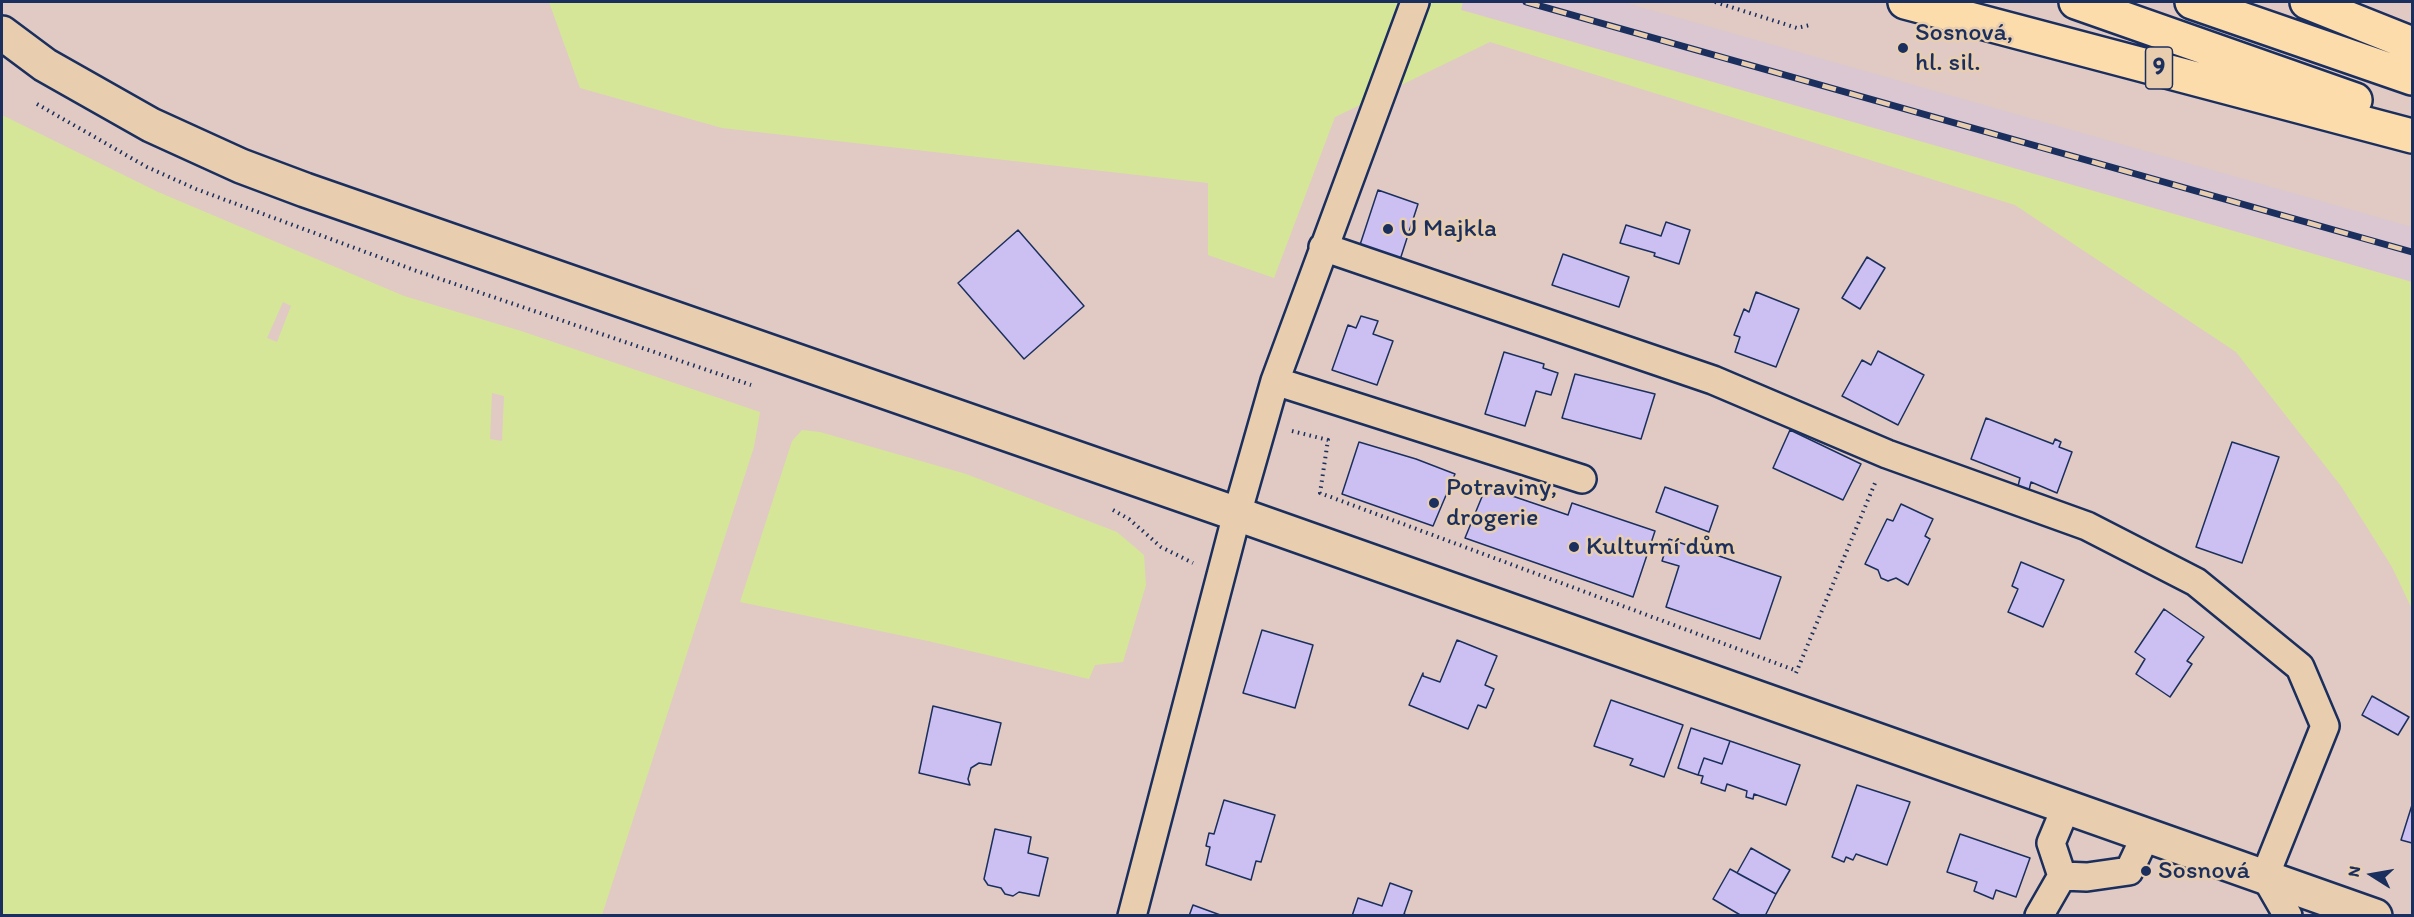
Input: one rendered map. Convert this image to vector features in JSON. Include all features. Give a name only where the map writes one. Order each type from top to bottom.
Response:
[{"type":"main road","name":"9","points":[[1905,2],[2412,136]]},
{"type":"main road","name":"9","points":[[2076,2],[2412,120]]},
{"type":"main road","points":[[2192,2],[2412,78]]},
{"type":"main road","points":[[2307,2],[2412,44]]},
{"type":"street","points":[[1132,915],[1275,381],[1415,2]]},
{"type":"street","points":[[2,33],[45,65],[151,125],[241,166],[522,266],[1238,514],[2375,915]]},
{"type":"street","points":[[1323,247],[1713,380],[1887,454],[2087,526],[2196,582],[2300,667],[2325,726],[2265,876]]},
{"type":"street","points":[[1275,381],[1582,479]]},
{"type":"street","points":[[2039,915],[2062,876],[2051,843],[2066,807]]},
{"type":"street","points":[[2062,876],[2087,877],[2129,871],[2146,835]]},
{"type":"street","points":[[2265,876],[2289,915]]},
{"type":"path","points":[[1715,2],[1797,28],[1810,25]]},
{"type":"path","points":[[1262,424],[1328,440],[1320,493],[1797,671]]},
{"type":"path","points":[[1782,707],[1887,454]]},
{"type":"shaded area","points":[[1463,2],[1623,2],[2412,227],[2412,282],[1460,9]]},
{"type":"green space","points":[[549,2],[1463,2],[1461,10],[2412,282],[2412,609],[2392,567],[2341,486],[2236,352],[2015,205],[1490,42],[1335,117],[1274,278],[1208,255],[1208,183],[722,128],[580,88]]},
{"type":"green space","points":[[2,115],[158,192],[404,296],[521,331],[760,412],[754,447],[602,915],[2,915]],"holes":[[[283,302],[291,306],[277,342],[267,338]],[[492,393],[504,396],[502,441],[490,439]]]},
{"type":"green space","points":[[802,430],[820,432],[966,474],[1117,532],[1144,555],[1146,585],[1123,662],[1095,665],[1089,679],[928,641],[740,602],[792,441]]},
{"type":"building","name":"U Majkla","points":[[1378,190],[1418,204],[1398,266],[1357,254]]},
{"type":"building","points":[[1666,222],[1690,230],[1679,264],[1654,256],[1655,253],[1620,243],[1626,225],[1661,236]]},
{"type":"building","points":[[1018,230],[1084,306],[1024,359],[958,283]]},
{"type":"building","points":[[1563,254],[1629,277],[1619,307],[1552,285]]},
{"type":"building","points":[[1867,257],[1885,268],[1860,309],[1842,298]]},
{"type":"building","points":[[1756,292],[1799,309],[1776,367],[1735,352],[1740,337],[1734,335],[1744,309],[1749,312]]},
{"type":"building","points":[[1361,316],[1378,321],[1373,334],[1393,341],[1377,385],[1332,370],[1348,325],[1356,328]]},
{"type":"building","points":[[1878,351],[1924,375],[1898,425],[1842,396],[1862,360],[1871,365]]},
{"type":"building","points":[[1504,352],[1544,364],[1543,368],[1558,373],[1551,395],[1536,391],[1525,426],[1485,414]]},
{"type":"building","points":[[1575,374],[1655,394],[1641,439],[1562,418]]},
{"type":"building","points":[[1986,418],[2053,444],[2055,439],[2061,442],[2059,447],[2072,452],[2057,493],[2031,482],[2029,490],[2018,486],[2020,478],[1971,459]]},
{"type":"building","points":[[1790,430],[1861,464],[1843,500],[1773,468]]},
{"type":"building","points":[[1359,442],[1416,459],[1455,474],[1433,526],[1342,494]]},
{"type":"building","points":[[2232,442],[2279,457],[2242,563],[2196,547]]},
{"type":"building","points":[[1486,487],[1568,515],[1572,503],[1655,531],[1633,597],[1465,538]]},
{"type":"building","points":[[1665,487],[1718,506],[1709,532],[1656,512]]},
{"type":"building","points":[[1901,504],[1933,519],[1925,536],[1930,539],[1908,585],[1896,578],[1888,581],[1881,578],[1878,570],[1865,564],[1887,519],[1893,521]]},
{"type":"building","points":[[1669,539],[1781,577],[1760,639],[1666,607],[1679,566],[1662,561]]},
{"type":"building","points":[[2021,562],[2064,580],[2043,627],[2008,612],[2018,589],[2012,586]]},
{"type":"building","points":[[2164,609],[2204,637],[2187,661],[2192,664],[2170,697],[2136,674],[2145,659],[2135,652]]},
{"type":"building","points":[[1262,630],[1313,645],[1295,708],[1243,693]]},
{"type":"building","points":[[1457,640],[1497,656],[1485,685],[1494,689],[1486,708],[1478,705],[1468,729],[1409,705],[1423,673],[1423,676],[1440,682]]},
{"type":"building","points":[[2372,696],[2409,717],[2398,735],[2362,715]]},
{"type":"building","points":[[1611,700],[1683,725],[1664,777],[1630,765],[1633,759],[1594,746]]},
{"type":"building","points":[[933,706],[1001,723],[991,765],[979,763],[971,768],[968,779],[970,785],[919,773]]},
{"type":"building","points":[[1691,728],[1730,741],[1722,764],[1704,758],[1698,775],[1678,768]]},
{"type":"building","points":[[1730,741],[1800,765],[1786,805],[1754,794],[1753,799],[1746,797],[1747,791],[1727,784],[1725,791],[1701,783],[1703,776],[1698,775],[1704,758],[1722,764]]},
{"type":"building","points":[[1857,785],[1910,802],[1887,865],[1856,854],[1853,860],[1846,857],[1844,862],[1832,857]]},
{"type":"building","points":[[1224,800],[1275,815],[1261,862],[1256,861],[1251,880],[1206,865],[1210,847],[1206,846],[1209,833],[1214,834]]},
{"type":"building","points":[[2412,805],[2412,843],[2401,840]]},
{"type":"building","points":[[995,829],[1031,837],[1028,853],[1048,858],[1039,896],[1019,892],[1013,896],[1005,894],[1001,888],[988,885],[984,879]]},
{"type":"building","points":[[1960,834],[2030,858],[2016,897],[1996,890],[1993,899],[1974,891],[1977,882],[1947,872]]},
{"type":"building","points":[[1751,848],[1790,870],[1776,894],[1737,873]]},
{"type":"building","points":[[1730,869],[1776,894],[1765,916],[1742,916],[1713,899]]},
{"type":"building","points":[[1390,883],[1412,891],[1404,914],[1409,916],[1352,916],[1358,898],[1382,906]]},
{"type":"building","points":[[1193,905],[1223,916],[1189,916]]},
{"type":"railway","points":[[1526,2],[2412,252]]},
{"type":"place","name":"Sosnová, hl. sil.","points":[[1903,48]]},
{"type":"place","name":"U Majkla","points":[[1388,229]]},
{"type":"place","name":"Potraviny, drogerie","points":[[1434,503]]},
{"type":"place","name":"Kulturní dům","points":[[1574,547]]},
{"type":"place","name":"Sosnová","points":[[2146,871]]}]
